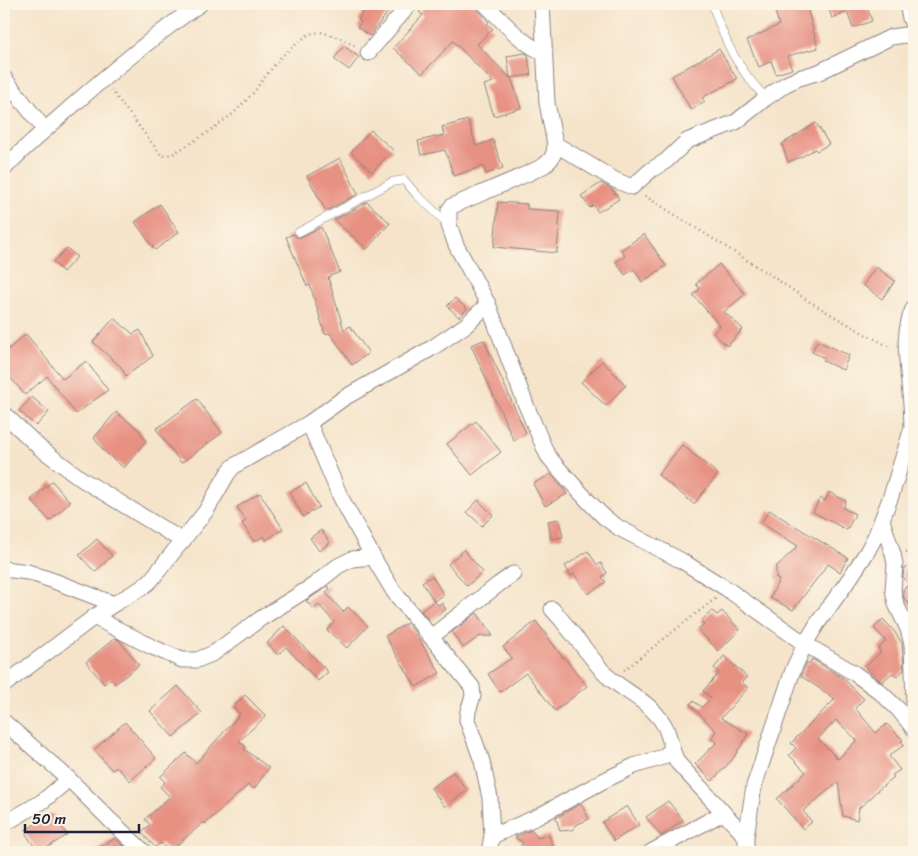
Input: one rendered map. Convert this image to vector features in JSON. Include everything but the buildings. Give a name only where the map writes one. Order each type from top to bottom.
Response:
[{"type":"street","points":[[4,168],[20,151],[102,79],[156,35],[200,4]]},
{"type":"street","points":[[368,53],[410,4]]},
{"type":"street","points":[[485,4],[525,42],[534,49],[545,52]]},
{"type":"street","points":[[542,4],[547,103],[555,144],[553,156],[545,164],[529,173],[452,206],[449,210],[449,225],[456,245],[488,304],[526,406],[546,452],[551,460],[604,517],[619,528],[682,561],[727,589],[805,644],[854,673],[879,691],[898,709],[914,729]]},
{"type":"street","points":[[907,4],[914,28]]},
{"type":"street","points":[[555,144],[615,180],[632,187],[651,170],[666,161],[687,141],[736,122],[766,98],[792,81],[819,72],[891,37],[914,36]]},
{"type":"street","points":[[4,78],[45,130]]},
{"type":"street","points":[[4,685],[94,617],[143,587],[151,580],[212,502],[230,469],[253,454],[309,424],[344,398],[432,348],[466,325],[488,304]]},
{"type":"street","points":[[746,845],[751,802],[758,773],[793,670],[817,624],[876,535],[912,440],[912,411],[906,355],[906,336],[914,307]]},
{"type":"street","points":[[4,414],[40,448],[83,480],[183,541]]},
{"type":"street","points":[[309,424],[340,496],[394,592],[472,687],[473,696],[467,720],[488,783],[492,815],[492,836],[489,852]]},
{"type":"street","points":[[882,520],[895,564],[893,590],[896,604],[908,629],[912,644],[914,701]]},
{"type":"street","points":[[94,617],[182,660],[197,660],[214,653],[260,619],[314,585],[338,566],[352,559],[373,557]]},
{"type":"street","points":[[4,569],[28,572],[114,604]]},
{"type":"street","points":[[432,637],[492,589],[514,574]]},
{"type":"street","points":[[552,609],[611,680],[640,699],[656,713],[668,731],[672,749],[678,763],[723,813],[746,845]]},
{"type":"street","points":[[4,722],[69,779],[144,852]]},
{"type":"street","points":[[492,836],[537,817],[626,770],[663,757],[672,749]]},
{"type":"street","points":[[4,824],[43,801],[69,779]]},
{"type":"street","points":[[651,852],[723,813]]},
{"type":"lane","points":[[712,4],[729,49],[744,72],[766,98]]},
{"type":"lane","points":[[299,232],[392,182],[404,180],[449,225]]},
{"type":"path","points":[[102,79],[162,156],[173,154],[207,133],[234,113],[255,91],[281,57],[308,34],[321,32],[340,38],[368,53]]},
{"type":"path","points":[[632,187],[810,302],[863,333],[906,355]]},
{"type":"path","points":[[611,680],[680,628],[727,589]]}]
